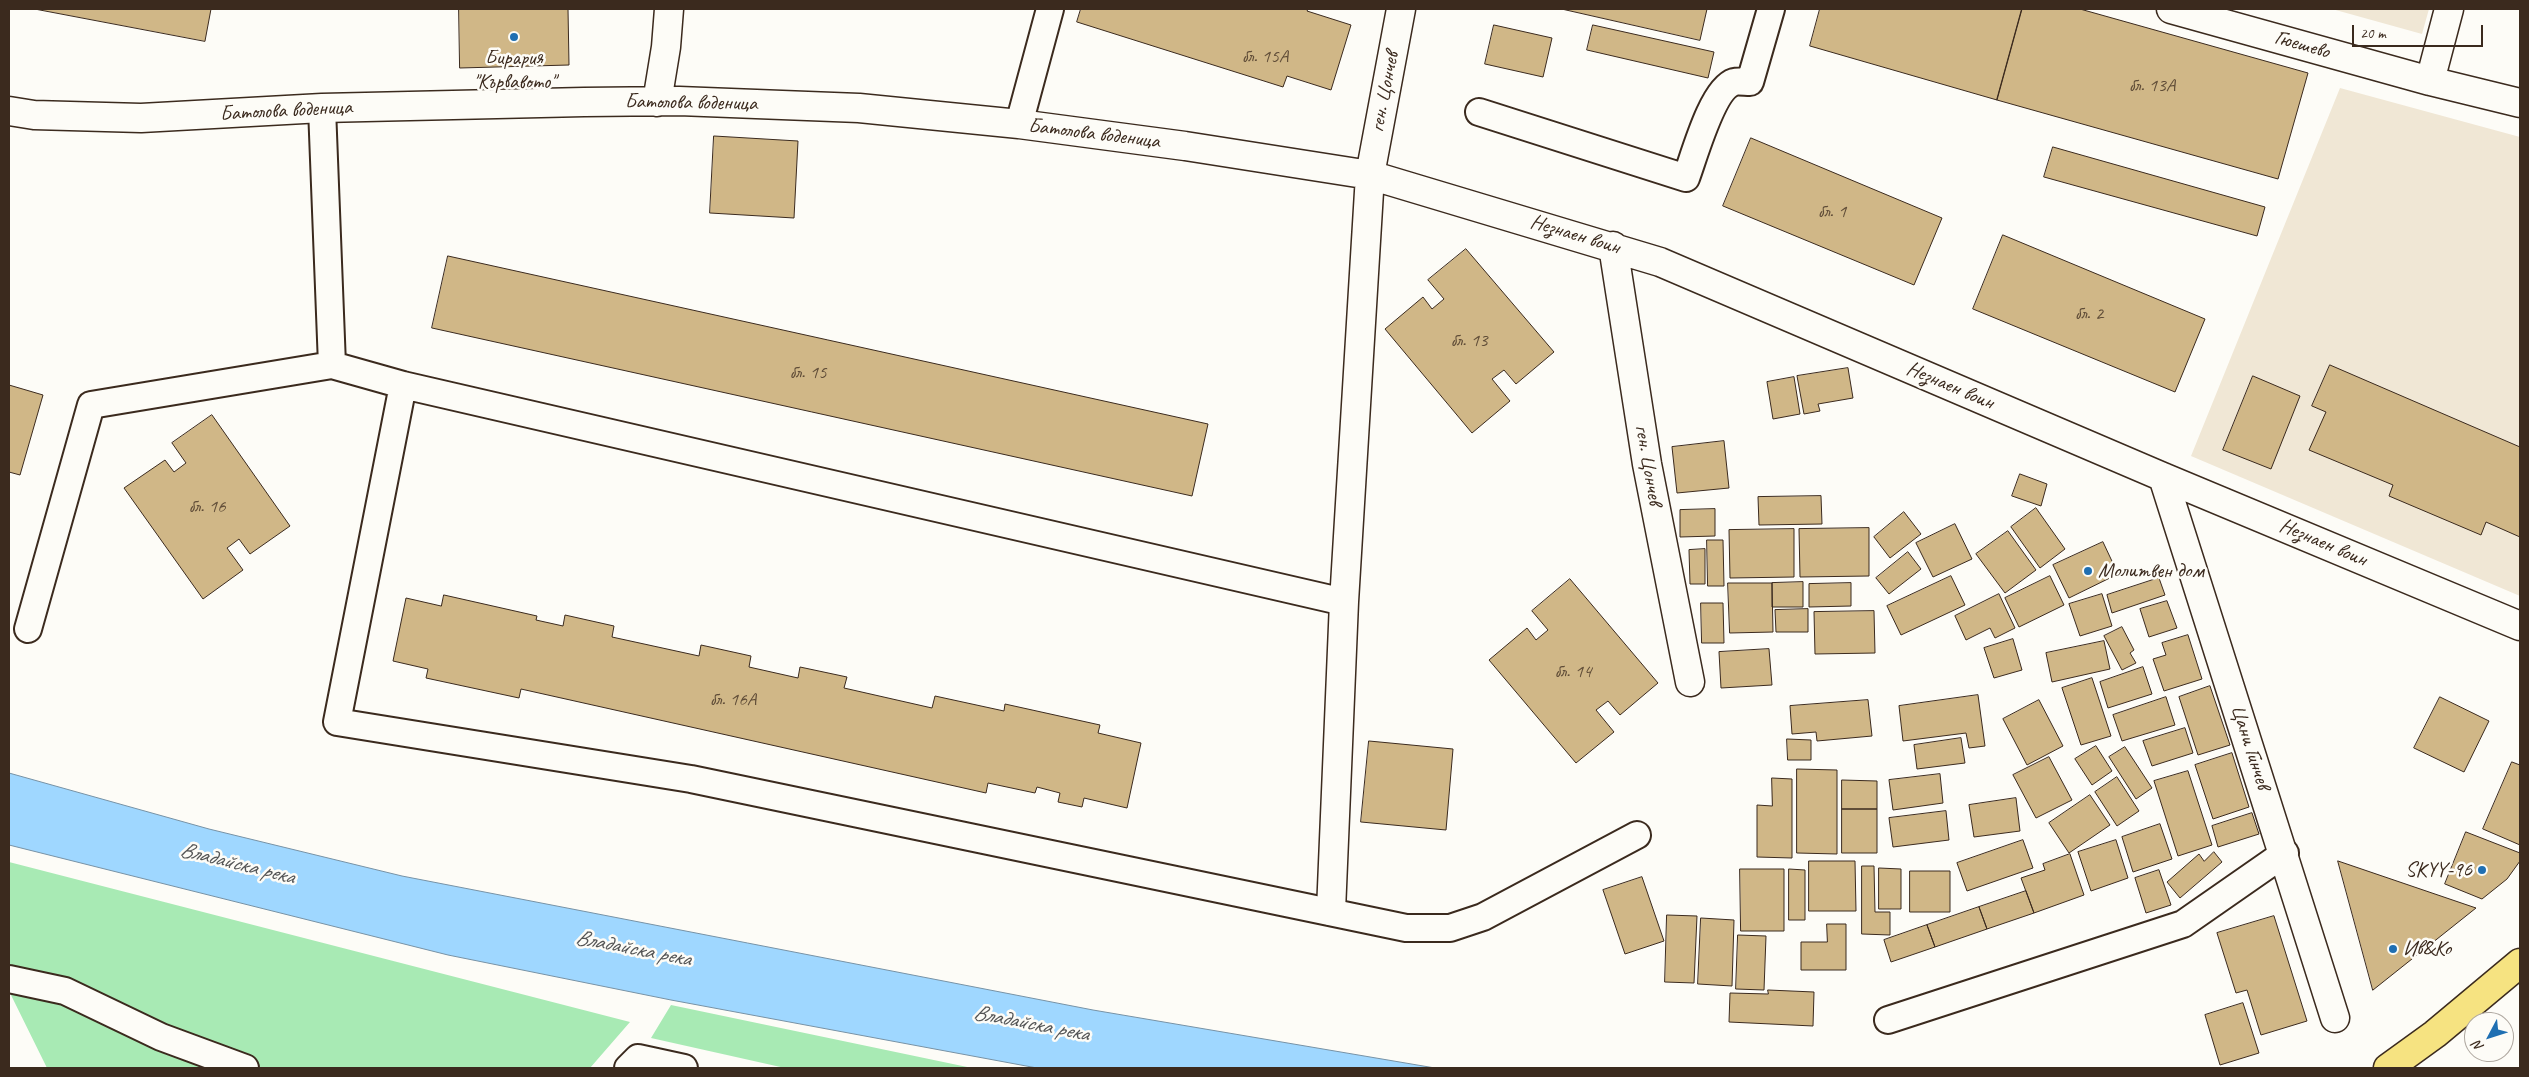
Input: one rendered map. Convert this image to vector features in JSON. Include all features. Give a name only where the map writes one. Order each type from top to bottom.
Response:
[{"type":"main road","points":[[2388,1068],[2435,1034],[2520,963]]},
{"type":"street","points":[[657,102],[666,48],[669,9]]},
{"type":"street","name":"ген. Цончев","points":[[1331,911],[1344,602],[1370,175],[1401,9]]},
{"type":"street","name":"Гюешево","points":[[2171,9],[2430,81],[2520,103]]},
{"type":"street","points":[[2430,81],[2449,9]]},
{"type":"street","name":"Батолова воденица","points":[[9,111],[34,115],[141,118],[322,108],[657,102],[859,108],[1019,124],[1272,158],[1370,175]]},
{"type":"street","name":"Незнаен воин","points":[[1370,175],[1613,246],[1660,262],[2163,477],[2520,626]]},
{"type":"street","name":"ген. Цончев","points":[[1613,246],[1648,464],[1690,682]]},
{"type":"street","name":"Цани Гинчев","points":[[2163,477],[2335,1018]]},
{"type":"lane","points":[[1019,124],[1050,9]]},
{"type":"lane","points":[[1479,112],[1686,178],[1713,105],[1721,92],[1734,82],[1750,82],[1771,9]]},
{"type":"lane","points":[[322,108],[332,365]]},
{"type":"lane","points":[[28,629],[91,405],[332,365],[403,385],[1344,602]]},
{"type":"lane","points":[[403,385],[337,722],[691,779],[1406,928],[1450,928],[1483,917],[1637,836]]},
{"type":"lane","points":[[1888,1020],[2183,924],[2284,853]]},
{"type":"lane","points":[[9,979],[65,991],[161,1037],[245,1068]]},
{"type":"lane","points":[[633,1063],[684,1068]]},
{"type":"shaded area","points":[[2332,9],[2429,9],[2422,34]]},
{"type":"shaded area","points":[[2340,88],[2520,137],[2520,596],[2191,456]]},
{"type":"green space","points":[[9,862],[630,1022],[590,1068],[47,1068],[9,991]]},
{"type":"green space","points":[[671,1005],[972,1068],[785,1068],[651,1038]]},
{"type":"water","name":"Владайска река","points":[[9,773],[209,829],[402,876],[1093,1010],[1435,1068],[1037,1068],[671,1000],[448,955],[9,845]]},
{"type":"building","points":[[35,9],[211,9],[205,41]]},
{"type":"building","name":"Бирария \"Кървавото\"","points":[[459,9],[568,9],[569,65],[460,68]]},
{"type":"building","points":[[1081,9],[1308,9],[1307,11],[1351,25],[1331,90],[1287,76],[1283,87],[1077,22]]},
{"type":"building","points":[[1562,9],[1707,9],[1700,40]]},
{"type":"building","points":[[1820,9],[2022,9],[1997,100],[1810,46]]},
{"type":"building","points":[[2022,9],[2080,9],[2308,73],[2278,179],[1997,100]]},
{"type":"building","points":[[1494,25],[1552,38],[1543,77],[1485,64]]},
{"type":"building","points":[[1593,25],[1714,52],[1708,78],[1587,50]]},
{"type":"building","points":[[714,136],[798,141],[794,218],[710,213]]},
{"type":"building","points":[[1751,138],[1942,218],[1914,285],[1723,206]]},
{"type":"building","points":[[2053,147],[2265,207],[2257,236],[2044,177]]},
{"type":"building","points":[[2003,235],[2205,319],[2175,392],[1973,309]]},
{"type":"building","points":[[1466,249],[1554,352],[1516,384],[1504,370],[1492,379],[1510,401],[1472,433],[1385,329],[1423,297],[1432,309],[1444,299],[1428,280]]},
{"type":"building","points":[[448,256],[1208,424],[1192,496],[432,328]]},
{"type":"building","points":[[2330,365],[2520,447],[2520,537],[2486,522],[2481,535],[2389,496],[2393,485],[2309,450],[2326,412],[2312,406]]},
{"type":"building","points":[[1848,368],[1853,398],[1818,404],[1820,411],[1804,414],[1797,376]]},
{"type":"building","points":[[2253,376],[2300,396],[2271,469],[2223,450]]},
{"type":"building","points":[[1794,377],[1800,414],[1773,419],[1767,382]]},
{"type":"building","points":[[9,385],[43,395],[20,475],[9,472]]},
{"type":"building","points":[[212,415],[290,526],[250,554],[239,539],[227,548],[243,570],[203,599],[124,488],[165,460],[174,472],[186,463],[172,443]]},
{"type":"building","points":[[1724,441],[1729,488],[1677,493],[1672,447]]},
{"type":"building","points":[[2020,474],[2047,484],[2041,506],[2012,496]]},
{"type":"building","points":[[1821,496],[1822,524],[1759,525],[1758,497]]},
{"type":"building","points":[[2036,508],[2065,549],[2040,568],[2011,527]]},
{"type":"building","points":[[1715,509],[1715,536],[1680,537],[1680,510]]},
{"type":"building","points":[[1904,512],[1921,534],[1890,558],[1874,537]]},
{"type":"building","points":[[1955,524],[1972,559],[1933,577],[1916,543]]},
{"type":"building","points":[[1869,528],[1869,576],[1800,577],[1799,529]]},
{"type":"building","points":[[1794,529],[1794,577],[1730,578],[1729,530]]},
{"type":"building","points":[[2008,531],[2036,570],[2005,593],[1976,554]]},
{"type":"building","points":[[1707,540],[1723,540],[1724,586],[1708,586]]},
{"type":"building","points":[[2103,542],[2118,574],[2069,598],[2053,565]]},
{"type":"building","points":[[1705,549],[1705,584],[1690,584],[1689,550]]},
{"type":"building","points":[[1908,552],[1921,569],[1889,594],[1876,578]]},
{"type":"building","points":[[1951,576],[1965,605],[1901,635],[1887,606]]},
{"type":"building","points":[[2050,576],[2064,605],[2019,627],[2005,598]]},
{"type":"building","points":[[2159,578],[2165,595],[2112,613],[2107,595]]},
{"type":"building","points":[[1570,579],[1658,683],[1620,715],[1608,701],[1596,710],[1614,732],[1576,763],[1489,660],[1527,628],[1536,640],[1548,630],[1532,611]]},
{"type":"building","points":[[1803,582],[1803,607],[1772,607],[1772,583]]},
{"type":"building","points":[[1728,583],[1772,583],[1773,632],[1730,633]]},
{"type":"building","points":[[1851,583],[1851,606],[1809,607],[1809,584]]},
{"type":"building","points":[[1999,594],[2015,628],[1995,638],[1990,628],[1966,640],[1955,616]]},
{"type":"building","points":[[2102,594],[2112,626],[2080,636],[2069,604]]},
{"type":"building","points":[[444,595],[537,616],[536,620],[563,626],[565,615],[614,626],[612,637],[699,656],[701,645],[751,656],[749,667],[798,678],[800,667],[847,677],[844,688],[932,708],[935,696],[1004,711],[1005,704],[1100,725],[1098,733],[1141,743],[1127,808],[1084,798],[1082,807],[1058,802],[1060,793],[1037,787],[1035,793],[988,783],[986,793],[521,689],[519,698],[426,678],[428,669],[393,661],[406,598],[441,606]]},
{"type":"building","points":[[2167,601],[2177,628],[2149,637],[2140,609]]},
{"type":"building","points":[[1701,603],[1723,603],[1724,643],[1702,643]]},
{"type":"building","points":[[1808,609],[1808,632],[1776,632],[1775,610]]},
{"type":"building","points":[[1874,611],[1875,653],[1815,654],[1814,612]]},
{"type":"building","points":[[2122,627],[2134,650],[2130,653],[2136,663],[2122,670],[2104,636]]},
{"type":"building","points":[[2188,635],[2202,679],[2164,691],[2153,659],[2166,655],[2162,643]]},
{"type":"building","points":[[2013,639],[2022,670],[1994,678],[1984,648]]},
{"type":"building","points":[[2104,641],[2110,669],[2052,682],[2046,653]]},
{"type":"building","points":[[1769,649],[1772,685],[1721,688],[1719,652]]},
{"type":"building","points":[[2143,667],[2152,694],[2108,708],[2100,682]]},
{"type":"building","points":[[2092,678],[2111,736],[2081,745],[2062,688]]},
{"type":"building","points":[[2210,686],[2230,745],[2198,755],[2179,697]]},
{"type":"building","points":[[1978,695],[1985,746],[1969,748],[1966,733],[1903,741],[1899,706]]},
{"type":"building","points":[[2166,697],[2175,725],[2122,741],[2113,715]]},
{"type":"building","points":[[2440,697],[2489,721],[2464,772],[2414,748]]},
{"type":"building","points":[[1868,700],[1872,736],[1817,741],[1816,732],[1792,734],[1790,706]]},
{"type":"building","points":[[2039,700],[2063,746],[2027,765],[2003,719]]},
{"type":"building","points":[[2185,728],[2193,753],[2152,766],[2143,741]]},
{"type":"building","points":[[1961,738],[1965,763],[1917,769],[1914,745]]},
{"type":"building","points":[[1787,739],[1811,740],[1811,760],[1788,760]]},
{"type":"building","points":[[1369,741],[1453,749],[1446,830],[1361,822]]},
{"type":"building","points":[[2096,746],[2112,771],[2092,785],[2075,759]]},
{"type":"building","points":[[2125,747],[2152,788],[2136,799],[2109,757]]},
{"type":"building","points":[[2232,753],[2249,807],[2213,819],[2195,765]]},
{"type":"building","points":[[2049,757],[2072,800],[2036,818],[2013,775]]},
{"type":"building","points":[[2512,762],[2520,765],[2520,845],[2483,829]]},
{"type":"building","points":[[1797,769],[1837,770],[1837,854],[1797,853]]},
{"type":"building","points":[[2188,771],[2212,845],[2178,856],[2154,781]]},
{"type":"building","points":[[1940,774],[1943,803],[1893,810],[1889,780]]},
{"type":"building","points":[[2117,777],[2139,811],[2117,826],[2095,792]]},
{"type":"building","points":[[1772,778],[1792,779],[1792,858],[1757,857],[1757,805],[1772,806]]},
{"type":"building","points":[[1842,780],[1877,781],[1877,809],[1842,809]]},
{"type":"building","points":[[2090,795],[2110,825],[2069,853],[2049,823]]},
{"type":"building","points":[[2016,798],[2020,831],[1974,837],[1969,805]]},
{"type":"building","points":[[1842,809],[1877,809],[1877,853],[1842,853]]},
{"type":"building","points":[[1946,811],[1949,840],[1893,847],[1889,818]]},
{"type":"building","points":[[2252,813],[2259,834],[2218,847],[2212,826]]},
{"type":"building","points":[[2160,824],[2172,859],[2133,872],[2122,837]]},
{"type":"building","name":"SKYY-96","points":[[2466,832],[2520,853],[2520,861],[2507,879],[2482,899],[2445,884]]},
{"type":"building","points":[[2023,840],[2033,868],[1967,891],[1957,863]]},
{"type":"building","points":[[2116,840],[2128,878],[2091,891],[2078,852]]},
{"type":"building","points":[[2214,852],[2222,862],[2180,898],[2167,882],[2199,854],[2204,861]]},
{"type":"building","points":[[2070,854],[2084,895],[2034,913],[2021,878],[2045,870],[2043,864]]},
{"type":"building","points":[[1809,861],[1855,861],[1856,911],[1809,911]]},
{"type":"building","name":"Ив&Ко","points":[[2338,861],[2476,908],[2373,990]]},
{"type":"building","points":[[1862,866],[1874,866],[1875,912],[1890,912],[1890,935],[1862,934]]},
{"type":"building","points":[[1879,868],[1901,869],[1901,909],[1879,909]]},
{"type":"building","points":[[1740,869],[1784,869],[1784,931],[1741,931]]},
{"type":"building","points":[[1789,869],[1805,870],[1805,920],[1789,920]]},
{"type":"building","points":[[2159,870],[2171,905],[2146,913],[2135,878]]},
{"type":"building","points":[[1910,871],[1950,871],[1950,912],[1910,912]]},
{"type":"building","points":[[1642,877],[1664,941],[1625,954],[1603,890]]},
{"type":"building","points":[[2026,891],[2034,913],[1987,929],[1979,907]]},
{"type":"building","points":[[1979,907],[1987,929],[1935,947],[1927,925]]},
{"type":"building","points":[[1667,915],[1697,916],[1694,983],[1665,982]]},
{"type":"building","points":[[2274,916],[2307,1021],[2261,1035],[2247,990],[2236,993],[2217,933]]},
{"type":"building","points":[[1701,918],[1734,920],[1732,986],[1698,984]]},
{"type":"building","points":[[1827,924],[1846,924],[1846,970],[1801,970],[1801,942],[1827,942]]},
{"type":"building","points":[[1927,925],[1935,947],[1891,962],[1884,940]]},
{"type":"building","points":[[1738,935],[1766,936],[1764,990],[1736,989]]},
{"type":"building","points":[[1768,990],[1814,992],[1813,1026],[1729,1022],[1730,993],[1768,994]]},
{"type":"building","points":[[2243,1003],[2259,1053],[2220,1065],[2205,1015]]},
{"type":"place","name":"Бирария \"Кървавото\"","points":[[514,37]]},
{"type":"place","name":"Молитвен дом","points":[[2088,571]]},
{"type":"place","name":"SKYY-96","points":[[2482,870]]},
{"type":"place","name":"Ив&Ко","points":[[2393,949]]}]
